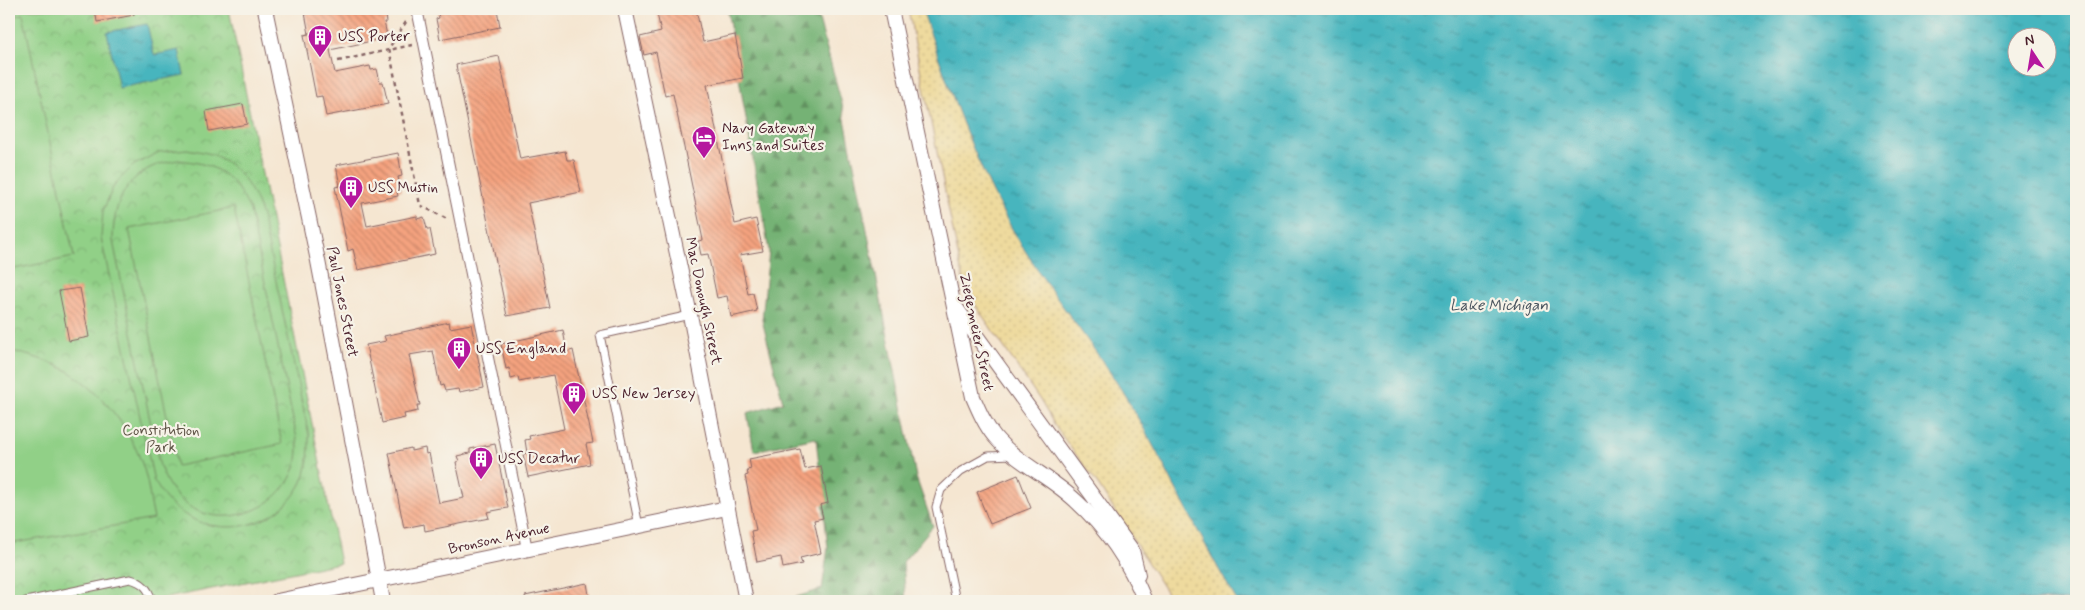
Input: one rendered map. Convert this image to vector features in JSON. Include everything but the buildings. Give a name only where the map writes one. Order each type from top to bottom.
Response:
[{"type":"street","name":"Paul Jones Street","points":[[265,9],[318,261],[383,601]]},
{"type":"street","name":"Mac Donough Street","points":[[625,9],[690,315],[746,601]]},
{"type":"street","name":"Ziegemeier Street","points":[[891,9],[973,397],[980,415],[994,436],[1013,455],[1048,478],[1091,516],[1113,543],[1132,572],[1145,600]]},
{"type":"street","points":[[414,13],[424,42],[527,549]]},
{"type":"street","points":[[953,304],[1132,550],[1145,600]]},
{"type":"street","name":"Bronson Avenue","points":[[277,601],[727,508]]},
{"type":"lane","points":[[639,526],[600,335],[690,315]]},
{"type":"lane","points":[[956,601],[936,507],[941,490],[961,471],[988,456],[1013,455]]},
{"type":"lane","points":[[26,601],[130,580],[138,581],[143,585],[150,593],[152,601]]},
{"type":"path","points":[[414,13],[389,50],[420,205],[461,226]]},
{"type":"path","points":[[338,61],[424,42]]},
{"type":"green space","name":"Constitution Park","points":[[9,9],[229,9],[340,563],[152,601],[9,601]]},
{"type":"green space","points":[[727,9],[816,9],[842,104],[916,477],[933,526],[903,562],[906,601],[797,601],[796,597],[822,589],[828,548],[816,438],[754,451],[747,413],[783,402],[762,320],[769,251]]},
{"type":"green space","points":[[23,14],[74,257],[9,270],[9,17]]},
{"type":"green space","points":[[187,149],[211,154],[223,160],[232,166],[245,180],[255,197],[262,216],[309,435],[309,454],[304,478],[289,500],[275,513],[258,522],[240,526],[221,527],[203,523],[185,515],[168,501],[154,481],[101,238],[103,211],[114,185],[134,165],[159,152]],"holes":[[[178,160],[214,168],[230,179],[250,210],[298,443],[294,469],[285,487],[270,501],[252,511],[233,516],[213,515],[194,509],[177,496],[170,488],[163,474],[158,459],[113,241],[113,229],[118,206],[127,187],[134,179],[143,172],[160,164]]]},
{"type":"green space","points":[[234,208],[282,444],[177,466],[129,229]]},
{"type":"green space","points":[[9,350],[43,360],[67,370],[86,384],[107,405],[125,429],[139,455],[146,475],[154,519],[9,544]]},
{"type":"sand","points":[[908,9],[1060,9],[1428,601],[1172,601],[1099,486],[1057,429],[1040,400],[965,290]]},
{"type":"water","name":"Lake Michigan","points":[[922,9],[2076,9],[2076,601],[1237,601],[1121,390],[1037,270],[1008,221],[979,162],[954,101]]},
{"type":"water","points":[[147,24],[154,55],[179,50],[184,75],[119,88],[107,32]]},
{"type":"place","name":"USS Porter","points":[[320,58]]},
{"type":"place","name":"Navy Gateway Inns and Suites","points":[[704,159]]},
{"type":"place","name":"USS Mustin","points":[[351,209]]},
{"type":"place","name":"USS England","points":[[459,370]]},
{"type":"place","name":"USS New Jersey","points":[[574,415]]},
{"type":"place","name":"USS Decatur","points":[[481,480]]}]
